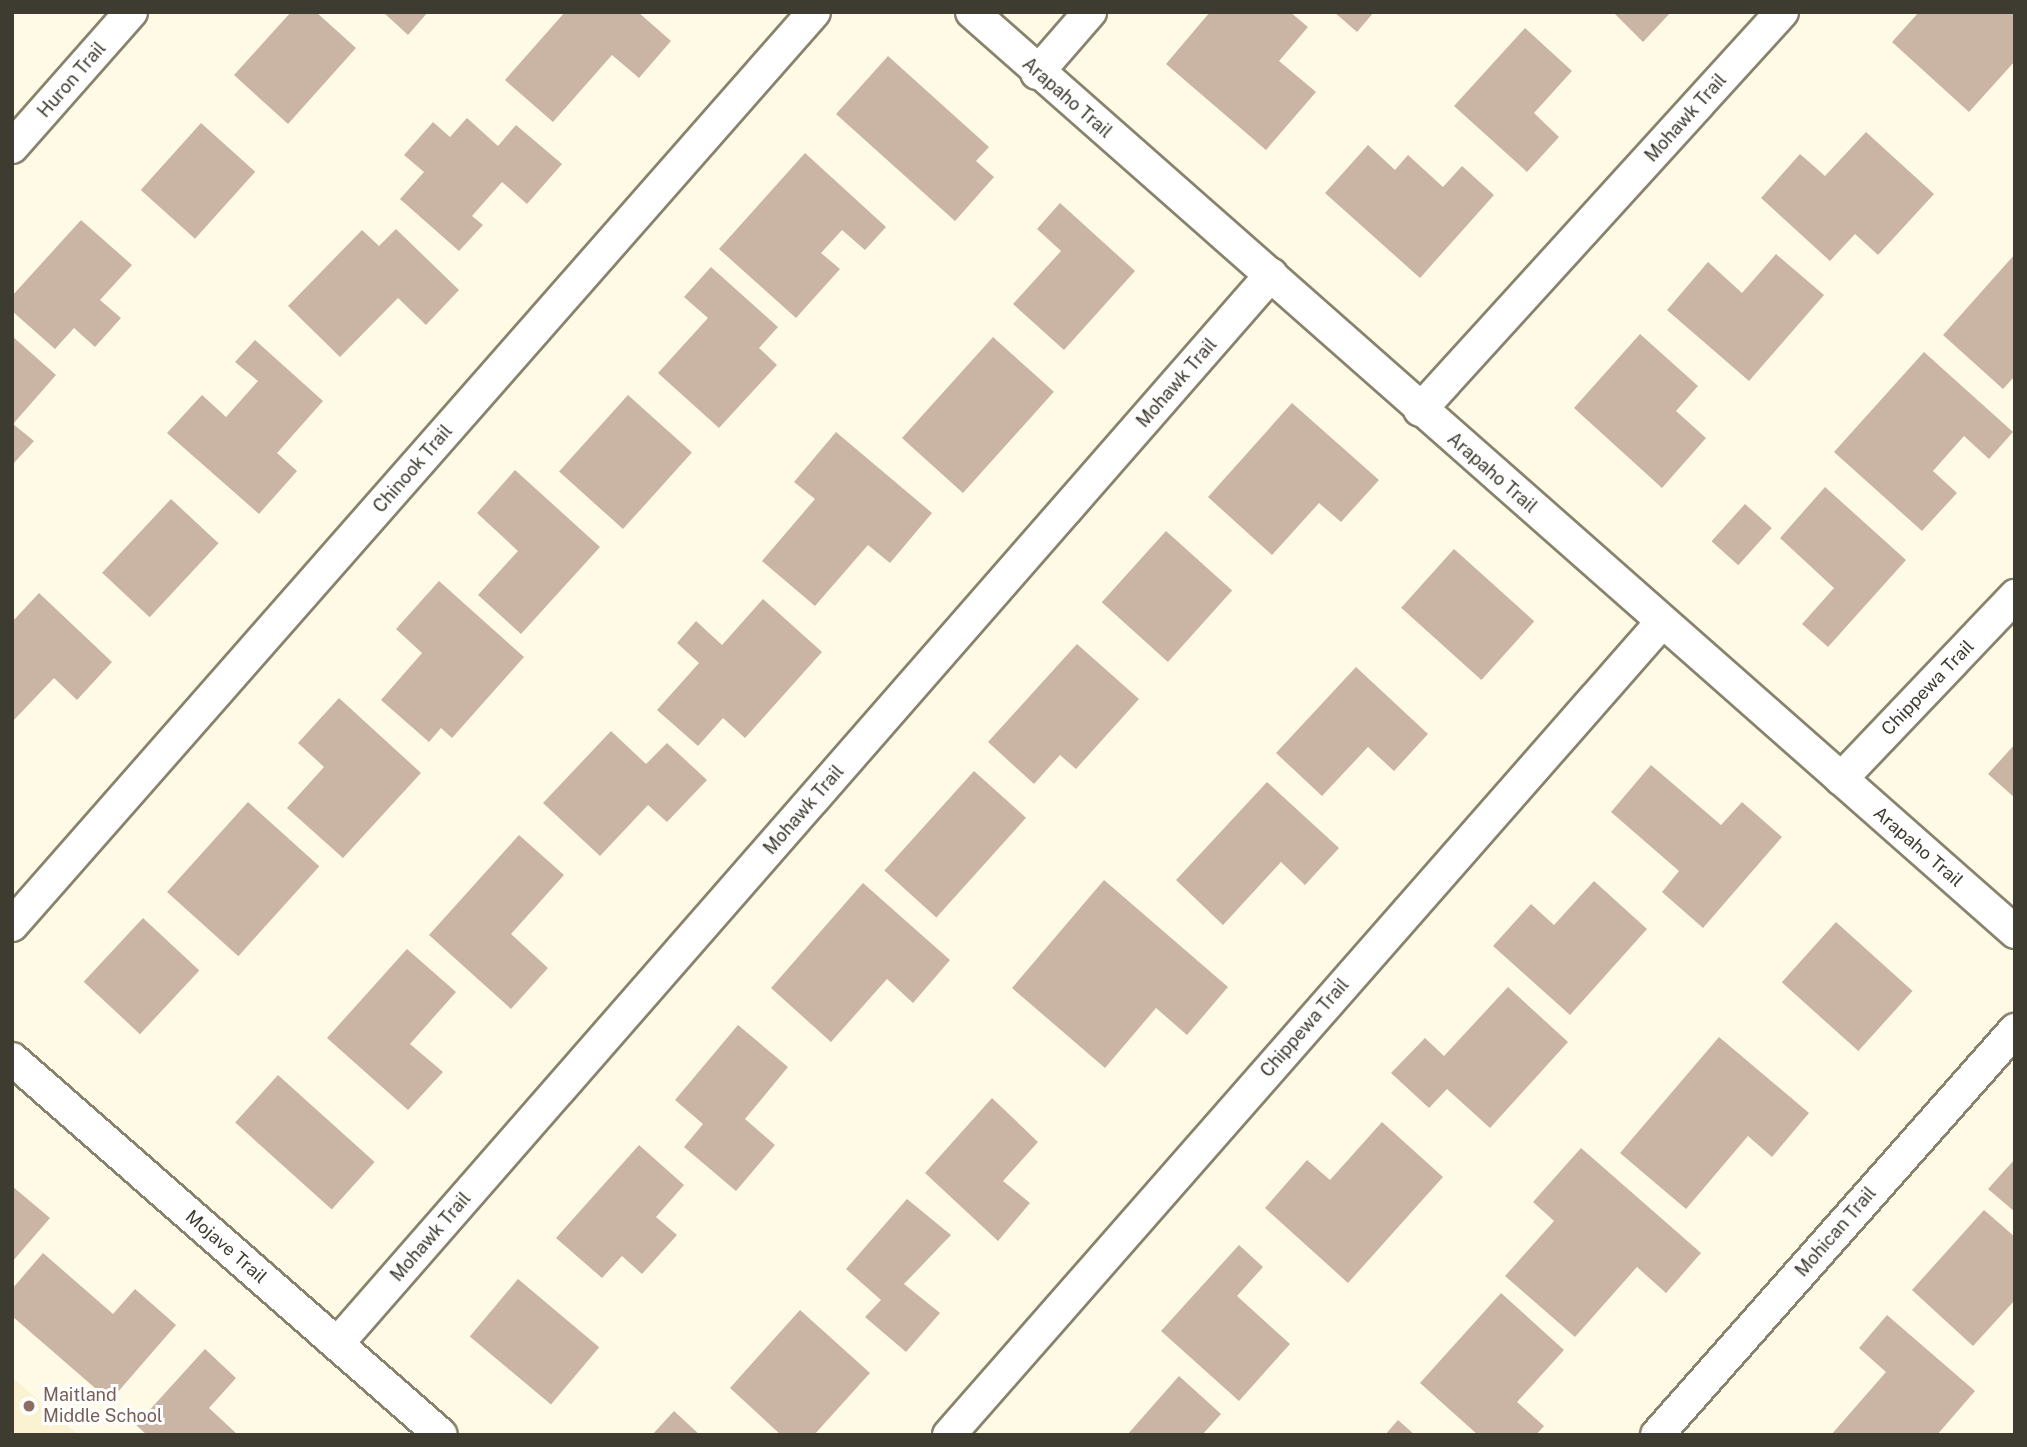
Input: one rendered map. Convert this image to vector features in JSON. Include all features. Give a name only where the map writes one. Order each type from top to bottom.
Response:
[{"type":"street","name":"Huron Trail","points":[[12,147],[131,12]]},
{"type":"street","name":"Chinook Trail","points":[[12,925],[814,12]]},
{"type":"street","name":"Arapaho Trail","points":[[972,12],[1037,73],[1271,275],[1420,410],[2015,932]]},
{"type":"street","points":[[1037,73],[1090,12]]},
{"type":"street","name":"Mohawk Trail","points":[[1420,410],[1782,12]]},
{"type":"street","name":"Mohawk Trail","points":[[337,1345],[1271,275]]},
{"type":"street","name":"Chippewa Trail","points":[[1840,779],[2015,596]]},
{"type":"street","name":"Chippewa Trail","points":[[949,1435],[1662,622]]},
{"type":"street","name":"Mohican Trail","points":[[1657,1435],[2015,1030]]},
{"type":"street","name":"Mojave Trail","points":[[12,1059],[441,1435]]},
{"type":"shaded area","name":"Maitland Middle School","points":[[12,1377],[78,1435],[12,1435]]},
{"type":"building","points":[[291,12],[316,12],[356,48],[288,124],[234,75]]},
{"type":"building","points":[[383,12],[428,12],[408,35]]},
{"type":"building","points":[[565,12],[638,12],[671,41],[639,78],[612,55],[553,122],[505,80]]},
{"type":"building","points":[[1210,12],[1290,12],[1308,27],[1279,61],[1316,92],[1266,150],[1166,64]]},
{"type":"building","points":[[1334,12],[1374,12],[1357,32]]},
{"type":"building","points":[[1613,12],[1671,12],[1643,42]]},
{"type":"building","points":[[1919,12],[2015,12],[2015,61],[1969,112],[1892,42]]},
{"type":"building","points":[[1525,28],[1572,71],[1534,113],[1559,137],[1527,172],[1454,106]]},
{"type":"building","points":[[888,56],[989,147],[976,161],[994,177],[955,221],[836,114]]},
{"type":"building","points":[[467,118],[498,146],[516,125],[562,164],[527,204],[502,182],[472,216],[483,225],[459,251],[400,199],[424,172],[404,155],[433,122],[450,137]]},
{"type":"building","points":[[201,123],[255,172],[195,239],[141,190]]},
{"type":"building","points":[[1866,132],[1934,194],[1878,255],[1855,234],[1830,261],[1761,198],[1800,154],[1825,176]]},
{"type":"building","points":[[1368,145],[1395,170],[1408,155],[1443,187],[1462,166],[1494,195],[1420,278],[1325,193]]},
{"type":"building","points":[[805,153],[886,227],[865,250],[842,230],[821,253],[840,269],[796,318],[719,249]]},
{"type":"building","points":[[1060,203],[1135,271],[1064,350],[1013,304],[1061,251],[1037,229]]},
{"type":"building","points":[[81,220],[132,265],[100,300],[121,318],[95,347],[74,328],[55,349],[12,311],[12,296]]},
{"type":"building","points":[[396,229],[459,290],[426,325],[398,298],[340,357],[288,306],[362,230],[379,246]]},
{"type":"building","points":[[1776,254],[1824,295],[1749,381],[1667,310],[1708,262],[1742,293]]},
{"type":"building","points":[[2015,254],[2015,376],[2003,389],[1943,335]]},
{"type":"building","points":[[711,267],[778,327],[759,348],[777,365],[719,428],[658,373],[708,318],[684,297]]},
{"type":"building","points":[[1640,334],[1698,386],[1676,411],[1706,438],[1662,488],[1574,408]]},
{"type":"building","points":[[12,336],[56,375],[13,424],[34,441],[12,465]]},
{"type":"building","points":[[993,337],[1054,392],[963,493],[902,438]]},
{"type":"building","points":[[255,340],[323,401],[277,453],[297,471],[259,514],[167,433],[202,395],[226,417],[258,381],[235,362]]},
{"type":"building","points":[[1924,352],[2013,432],[1989,459],[1964,436],[1933,471],[1957,493],[1922,531],[1834,452]]},
{"type":"building","points":[[628,395],[692,453],[623,529],[559,472]]},
{"type":"building","points":[[1292,403],[1379,480],[1341,522],[1319,503],[1272,555],[1208,497]]},
{"type":"building","points":[[836,432],[932,513],[890,563],[868,545],[815,606],[762,561],[815,499],[794,482]]},
{"type":"building","points":[[515,470],[600,547],[521,634],[478,595],[518,551],[477,513]]},
{"type":"building","points":[[1825,487],[1906,560],[1828,647],[1802,624],[1834,588],[1780,538]]},
{"type":"building","points":[[171,499],[219,543],[150,617],[102,573]]},
{"type":"building","points":[[1745,504],[1772,528],[1738,565],[1712,541]]},
{"type":"building","points":[[1166,531],[1232,591],[1168,662],[1102,602]]},
{"type":"building","points":[[1454,549],[1534,621],[1481,680],[1401,608]]},
{"type":"building","points":[[439,581],[524,657],[452,738],[441,728],[429,742],[381,700],[422,653],[396,629]]},
{"type":"building","points":[[39,593],[112,662],[77,700],[54,678],[12,722],[12,622]]},
{"type":"building","points":[[763,599],[822,652],[745,738],[723,718],[698,746],[657,710],[699,663],[677,643],[696,621],[722,645]]},
{"type":"building","points":[[1077,644],[1139,699],[1076,769],[1060,755],[1034,784],[988,742]]},
{"type":"building","points":[[1356,667],[1428,734],[1394,771],[1368,747],[1322,796],[1276,753]]},
{"type":"building","points":[[339,698],[421,773],[343,858],[287,808],[324,767],[298,743]]},
{"type":"building","points":[[611,731],[646,764],[667,743],[707,780],[667,822],[648,805],[600,856],[543,803]]},
{"type":"building","points":[[2015,744],[2015,798],[1988,774]]},
{"type":"building","points":[[1651,765],[1721,825],[1742,802],[1782,837],[1703,928],[1662,892],[1679,871],[1611,812]]},
{"type":"building","points":[[974,771],[1026,818],[936,917],[884,871]]},
{"type":"building","points":[[1267,782],[1339,848],[1305,885],[1281,862],[1223,925],[1176,880]]},
{"type":"building","points":[[248,802],[319,866],[238,956],[167,892]]},
{"type":"building","points":[[519,835],[564,875],[511,934],[548,968],[511,1009],[429,935]]},
{"type":"building","points":[[1104,880],[1228,987],[1187,1035],[1156,1008],[1105,1068],[1012,988]]},
{"type":"building","points":[[1594,881],[1647,929],[1570,1015],[1493,946],[1531,904],[1554,925]]},
{"type":"building","points":[[863,883],[950,960],[913,1003],[887,979],[831,1042],[771,988]]},
{"type":"building","points":[[143,918],[199,971],[140,1034],[84,982]]},
{"type":"building","points":[[1836,922],[1913,991],[1858,1051],[1782,982]]},
{"type":"building","points":[[407,949],[456,992],[410,1044],[443,1072],[408,1110],[327,1038]]},
{"type":"building","points":[[1508,987],[1568,1042],[1490,1128],[1447,1089],[1429,1108],[1391,1073],[1425,1038],[1444,1056]]},
{"type":"building","points":[[738,1025],[788,1067],[745,1119],[775,1145],[736,1191],[684,1147],[703,1124],[675,1100]]},
{"type":"building","points":[[1719,1037],[1809,1113],[1772,1157],[1748,1136],[1686,1209],[1620,1153]]},
{"type":"building","points":[[278,1075],[375,1162],[332,1210],[235,1123]]},
{"type":"building","points":[[992,1098],[1038,1142],[1003,1181],[1030,1203],[998,1241],[925,1173]]},
{"type":"building","points":[[1382,1122],[1443,1177],[1348,1283],[1265,1208],[1307,1160],[1330,1180]]},
{"type":"building","points":[[639,1145],[684,1185],[656,1217],[677,1235],[642,1274],[622,1256],[602,1278],[556,1238]]},
{"type":"building","points":[[1581,1148],[1701,1253],[1666,1293],[1637,1267],[1575,1337],[1505,1276],[1554,1221],[1533,1202]]},
{"type":"building","points":[[2015,1159],[2015,1212],[1988,1189]]},
{"type":"building","points":[[12,1186],[50,1218],[12,1262]]},
{"type":"building","points":[[907,1199],[951,1235],[904,1284],[940,1313],[906,1352],[865,1317],[881,1300],[846,1269]]},
{"type":"building","points":[[1984,1210],[2015,1237],[2015,1300],[1973,1346],[1912,1290]]},
{"type":"building","points":[[1239,1245],[1263,1267],[1237,1296],[1290,1344],[1239,1401],[1161,1331]]},
{"type":"building","points":[[43,1253],[113,1314],[135,1289],[176,1325],[110,1401],[12,1316],[12,1289]]},
{"type":"building","points":[[518,1279],[599,1347],[551,1405],[470,1336]]},
{"type":"building","points":[[1501,1293],[1564,1350],[1517,1402],[1544,1426],[1536,1435],[1478,1435],[1420,1383]]},
{"type":"building","points":[[800,1310],[870,1373],[814,1435],[781,1435],[730,1388]]},
{"type":"building","points":[[1887,1315],[1975,1391],[1937,1435],[1831,1435],[1886,1372],[1859,1348]]},
{"type":"building","points":[[205,1349],[236,1378],[209,1408],[238,1435],[147,1435],[136,1425]]},
{"type":"building","points":[[1179,1376],[1221,1414],[1202,1435],[1127,1435]]},
{"type":"building","points":[[674,1411],[700,1435],[652,1435]]},
{"type":"building","points":[[1398,1420],[1415,1435],[1385,1435]]},
{"type":"place","name":"Maitland Middle School","points":[[29,1406]]}]
